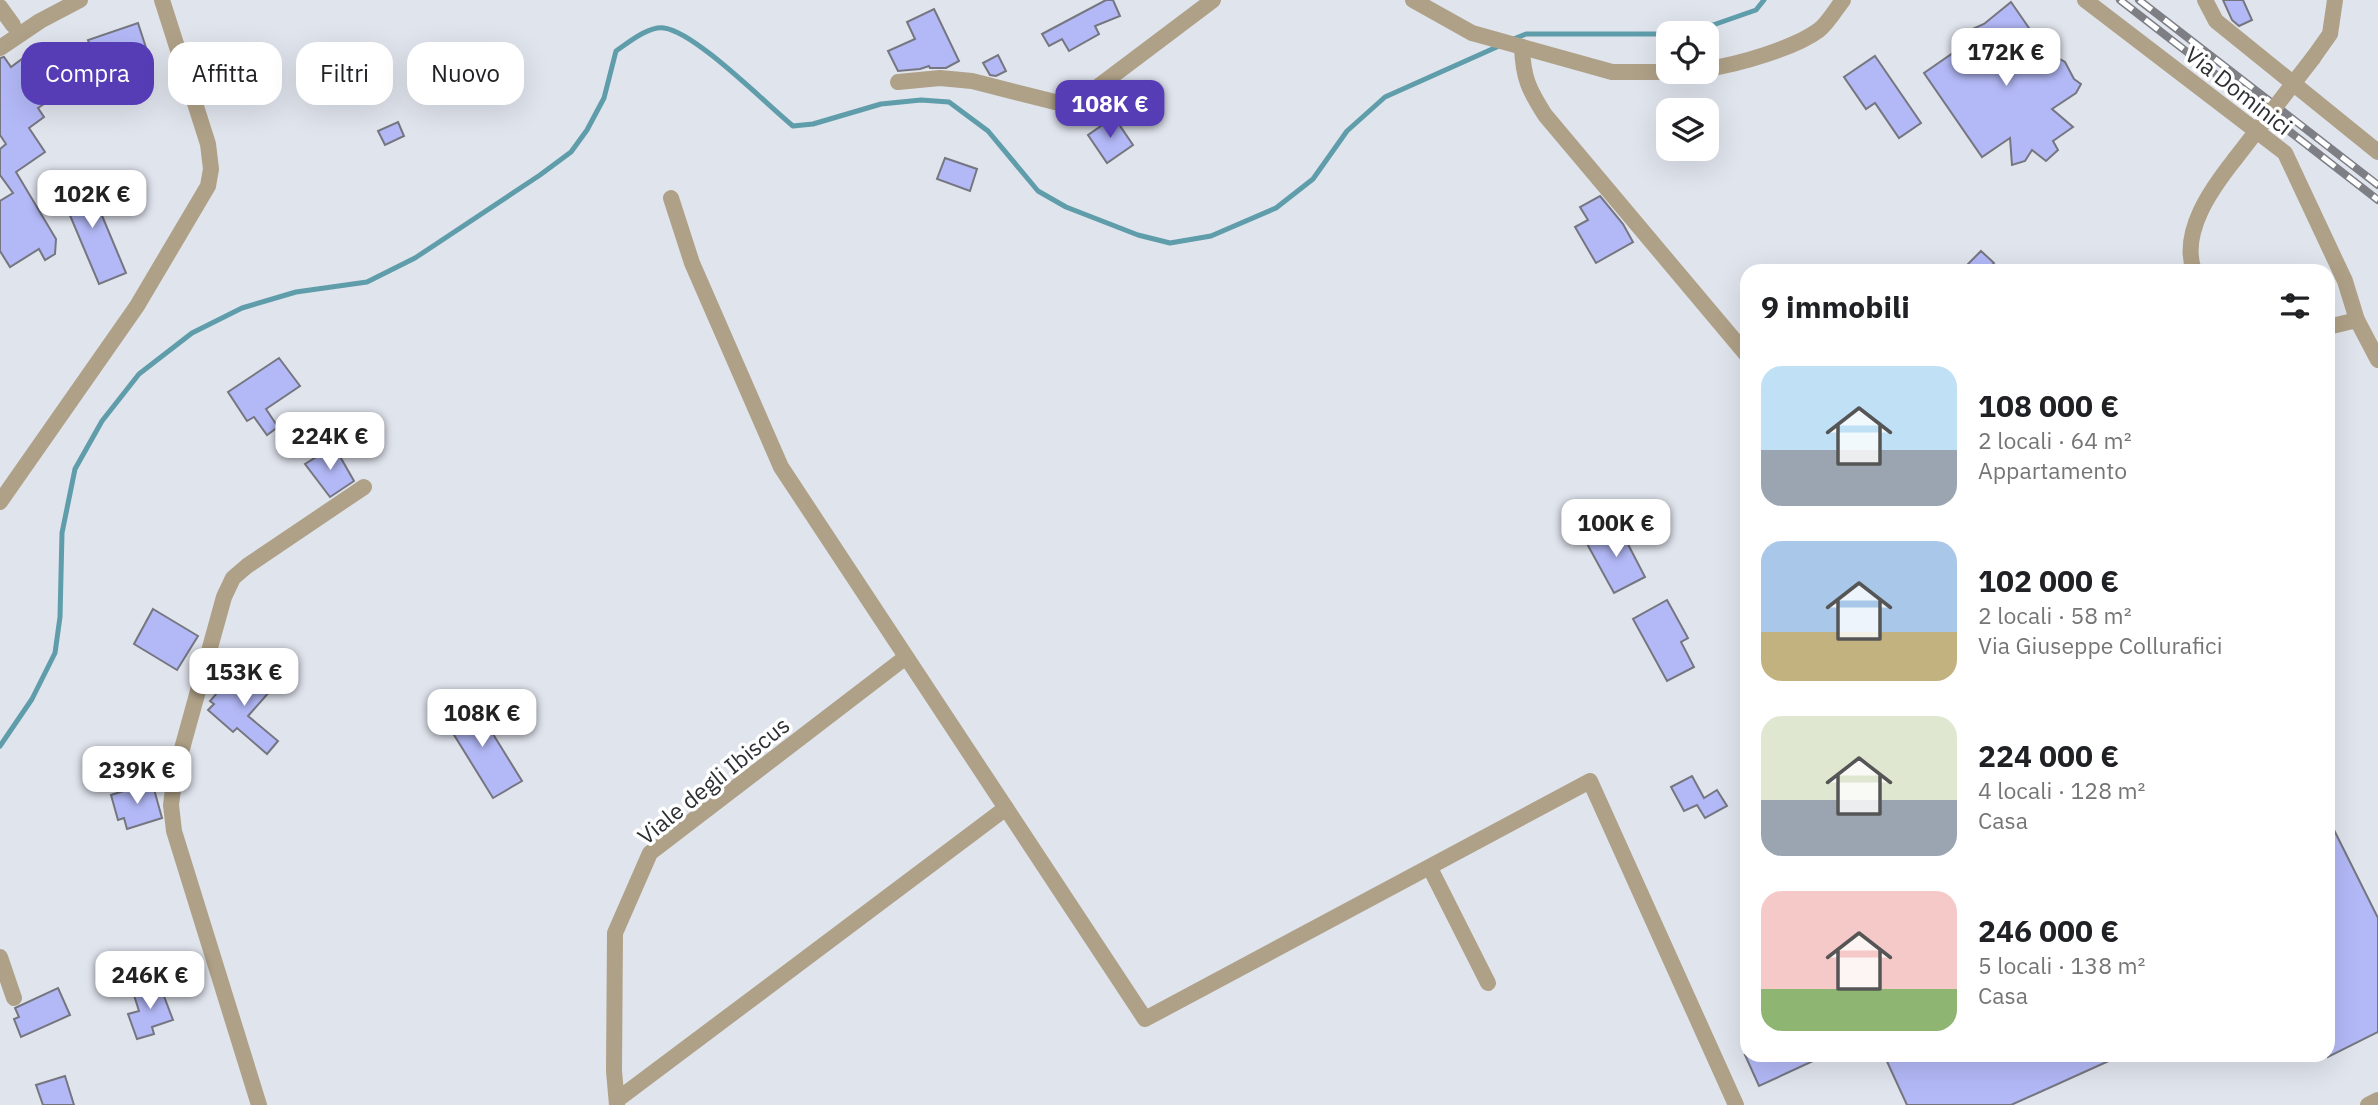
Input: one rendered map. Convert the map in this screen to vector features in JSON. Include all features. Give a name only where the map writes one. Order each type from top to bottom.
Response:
[{"type":"street","points":[[0,48],[40,21],[80,0]]},
{"type":"street","points":[[0,502],[137,306],[208,186],[211,169],[208,144],[162,0]]},
{"type":"street","points":[[898,82],[940,78],[972,81],[1041,99],[1069,103],[1087,95],[1213,0]]},
{"type":"street","points":[[1413,0],[1472,33],[1612,72],[1656,72]]},
{"type":"street","points":[[1719,67],[1777,50],[1819,29],[1843,0]]},
{"type":"street","name":"Via Dominici","points":[[2085,0],[2285,153],[2346,281],[2357,320],[2378,360]]},
{"type":"street","points":[[2204,0],[2216,21],[2378,152]]},
{"type":"street","points":[[2191,264],[2196,221],[2208,194],[2330,34],[2335,0]]},
{"type":"street","points":[[0,7],[13,25]]},
{"type":"street","points":[[1519,46],[1523,73],[1529,89],[1545,115],[1740,347]]},
{"type":"street","points":[[671,198],[692,262],[781,467],[1145,1019],[1590,781],[1736,1105]]},
{"type":"street","points":[[2335,325],[2357,320]]},
{"type":"street","points":[[258,1105],[174,831],[171,805],[174,774],[224,597],[233,579],[247,566],[364,487]]},
{"type":"street","name":"Viale degli Ibiscus","points":[[617,1102],[615,933],[650,853],[906,657]]},
{"type":"street","points":[[617,1102],[1006,808]]},
{"type":"street","points":[[1430,868],[1488,983]]},
{"type":"street","points":[[0,957],[14,998]]},
{"type":"street","points":[[2368,1105],[2378,1100]]},
{"type":"building","points":[[1106,0],[1113,0],[1120,16],[1095,26],[1099,34],[1069,51],[1062,39],[1049,46],[1042,34]]},
{"type":"building","points":[[2223,0],[2243,0],[2252,20],[2239,26],[2232,20]]},
{"type":"building","points":[[2011,2],[2045,51],[2058,51],[2058,58],[2065,62],[2074,79],[2081,84],[2076,93],[2052,109],[2073,127],[2053,141],[2058,150],[2046,161],[2032,150],[2025,161],[2012,165],[2010,138],[1982,157],[1924,73],[1973,39],[1970,30],[1984,24]]},
{"type":"building","points":[[934,9],[959,61],[946,68],[929,66],[898,71],[888,51],[915,39],[907,22]]},
{"type":"building","points":[[138,23],[144,42],[89,42],[88,40]]},
{"type":"building","points":[[998,55],[1006,71],[996,76],[990,75],[983,63]]},
{"type":"building","points":[[1875,56],[1921,123],[1899,138],[1875,103],[1866,109],[1844,77]]},
{"type":"building","points":[[4,57],[11,67],[21,60],[21,105],[43,105],[38,108],[44,117],[29,128],[45,152],[16,172],[56,239],[55,254],[45,260],[39,249],[10,267],[0,251],[0,201],[13,193],[0,175],[0,149],[6,144],[0,135],[0,58]]},
{"type":"building","points":[[1114,117],[1133,145],[1107,163],[1088,135]]},
{"type":"building","points":[[398,122],[404,136],[385,145],[378,131]]},
{"type":"building","points":[[945,158],[977,169],[970,191],[937,179]]},
{"type":"building","points":[[85,175],[126,273],[99,284],[58,187]]},
{"type":"building","points":[[1600,196],[1623,224],[1633,242],[1596,263],[1575,227],[1588,220],[1580,207]]},
{"type":"building","points":[[1981,251],[1994,263],[1993,264],[1968,264]]},
{"type":"building","points":[[279,358],[300,386],[266,409],[278,427],[267,435],[254,417],[247,421],[228,392]]},
{"type":"building","points":[[334,446],[354,481],[330,497],[305,464]]},
{"type":"building","points":[[1618,525],[1645,577],[1614,593],[1586,542]]},
{"type":"building","points":[[1667,600],[1688,638],[1681,642],[1694,667],[1667,681],[1633,619]]},
{"type":"building","points":[[153,609],[198,636],[177,670],[134,644]]},
{"type":"building","points":[[265,671],[278,682],[248,716],[278,741],[267,754],[237,728],[233,732],[208,710],[214,704],[210,701],[235,672],[251,687]]},
{"type":"building","points":[[472,700],[522,781],[493,798],[443,717]]},
{"type":"building","points":[[1692,776],[1704,798],[1717,790],[1727,806],[1705,818],[1697,805],[1684,811],[1671,787]]},
{"type":"building","points":[[152,782],[162,818],[127,829],[124,818],[118,820],[111,795]]},
{"type":"building","points":[[2335,832],[2378,918],[2378,1032],[2335,1054]]},
{"type":"building","points":[[159,983],[173,1020],[152,1027],[154,1034],[137,1039],[128,1014],[139,1011],[133,992]]},
{"type":"building","points":[[58,988],[70,1015],[21,1037],[14,1019],[19,1017],[15,1008]]},
{"type":"building","points":[[1748,1062],[1811,1062],[1759,1086]]},
{"type":"building","points":[[1887,1062],[2106,1062],[2011,1105],[1907,1105]]},
{"type":"building","points":[[65,1076],[74,1105],[43,1105],[36,1085]]},
{"type":"waterway","points":[[1511,40],[1526,34],[1656,34],[1713,25],[1756,10],[1764,0]]},
{"type":"waterway","points":[[0,746],[32,699],[55,653],[60,617],[62,533],[75,469],[102,421],[139,374],[192,333],[242,308],[296,292],[367,282],[415,258],[540,175],[571,152],[587,130],[604,98],[616,51],[645,32],[664,28],[693,42],[730,70],[793,126],[813,124],[881,104],[921,100],[949,102],[988,131],[1038,191],[1066,207],[1138,235],[1170,243],[1211,236],[1276,208],[1313,179],[1347,131],[1385,97],[1499,46]]},
{"type":"railway","points":[[2120,0],[2378,200]]},
{"type":"railway","points":[[2139,0],[2378,185]]}]
